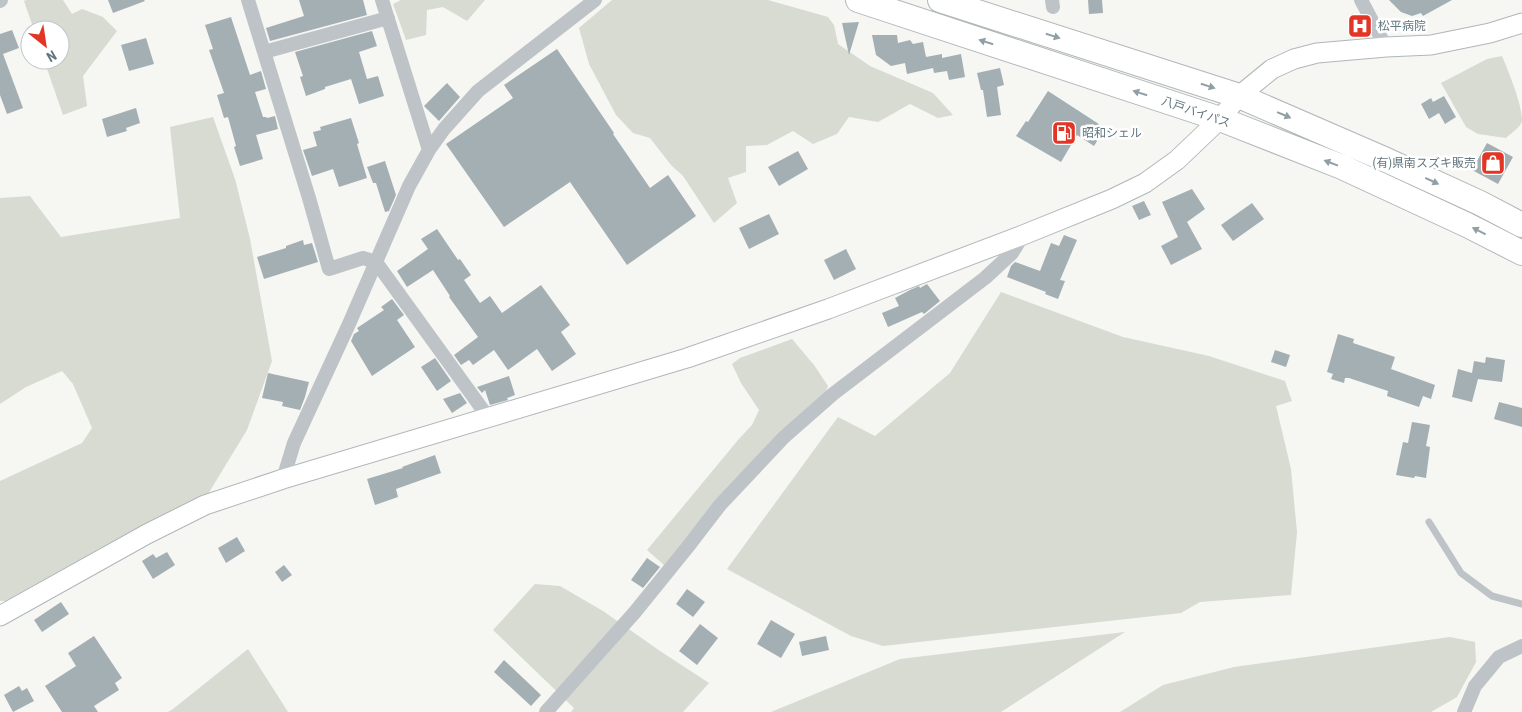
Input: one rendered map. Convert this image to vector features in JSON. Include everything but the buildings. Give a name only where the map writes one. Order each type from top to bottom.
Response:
[{"type":"highway","name":"八戸バイパス","points":[[858,0],[1220,119],[1342,167],[1467,225],[1522,253]]},
{"type":"highway","points":[[940,0],[1239,96],[1384,159],[1480,203],[1522,225]]},
{"type":"street","points":[[248,0],[329,269],[363,258],[376,262],[488,417]]},
{"type":"street","points":[[382,0],[429,150]]},
{"type":"street","points":[[283,479],[294,443],[409,186],[429,150],[444,129],[478,91],[594,0]]},
{"type":"street","points":[[1361,0],[1386,47]]},
{"type":"street","points":[[264,52],[388,18]]},
{"type":"street","points":[[0,616],[147,534],[206,505],[283,479],[687,358],[828,309],[1112,199],[1145,183],[1177,160],[1220,119],[1239,96],[1272,70],[1294,59],[1318,53],[1431,45],[1490,34],[1522,23]]},
{"type":"street","points":[[546,712],[635,612],[720,505],[784,437],[833,394],[985,278],[1012,253],[1023,235]]},
{"type":"street","points":[[1464,712],[1475,686],[1499,658],[1522,646]]},
{"type":"lane","points":[[1429,522],[1461,572],[1492,596],[1522,604]]},
{"type":"shaded area","points":[[63,0],[72,14],[82,9],[103,17],[117,31],[83,76],[87,106],[63,115],[47,70],[70,70],[70,20],[31,20],[24,1]]},
{"type":"shaded area","points":[[401,0],[485,0],[467,21],[443,7],[427,10],[426,35],[406,40],[393,4]]},
{"type":"shaded area","points":[[612,0],[768,0],[828,17],[834,25],[838,44],[870,66],[933,93],[953,115],[938,118],[910,104],[878,122],[849,117],[837,134],[813,144],[793,131],[767,145],[746,146],[746,172],[728,178],[737,203],[714,223],[683,176],[671,165],[650,138],[633,133],[616,115],[589,64],[579,28]]},
{"type":"shaded area","points":[[1502,56],[1518,97],[1522,121],[1506,138],[1478,134],[1466,127],[1441,83],[1487,59]]},
{"type":"shaded area","points":[[213,117],[235,179],[250,239],[272,361],[247,430],[208,494],[157,518],[99,549],[8,601],[0,601],[0,481],[82,443],[92,428],[73,384],[62,371],[26,387],[0,404],[0,198],[30,196],[61,237],[180,218],[170,127]]},
{"type":"shaded area","points":[[1001,292],[1123,337],[1209,356],[1285,381],[1292,401],[1276,406],[1291,469],[1297,532],[1291,595],[1200,602],[1181,613],[883,646],[851,636],[727,569],[838,417],[875,436],[950,373]]},
{"type":"shaded area","points":[[792,339],[814,365],[828,386],[826,391],[779,432],[708,511],[664,565],[647,550],[752,425],[759,410],[741,383],[732,364],[740,358]]},
{"type":"shaded area","points":[[535,584],[560,586],[603,611],[709,683],[683,712],[571,712],[574,708],[493,630]]},
{"type":"shaded area","points":[[1125,632],[1001,712],[771,712],[900,659]]},
{"type":"shaded area","points":[[1450,637],[1475,642],[1476,662],[1457,697],[1431,712],[1120,712],[1163,685],[1234,667]]},
{"type":"shaded area","points":[[248,649],[288,712],[168,712],[173,709]]},
{"type":"place","name":"松平病院","points":[[1360,26]]},
{"type":"place","name":"昭和シェル","points":[[1064,133]]},
{"type":"place","name":"(有)県南スズキ販売","points":[[1493,163]]}]
